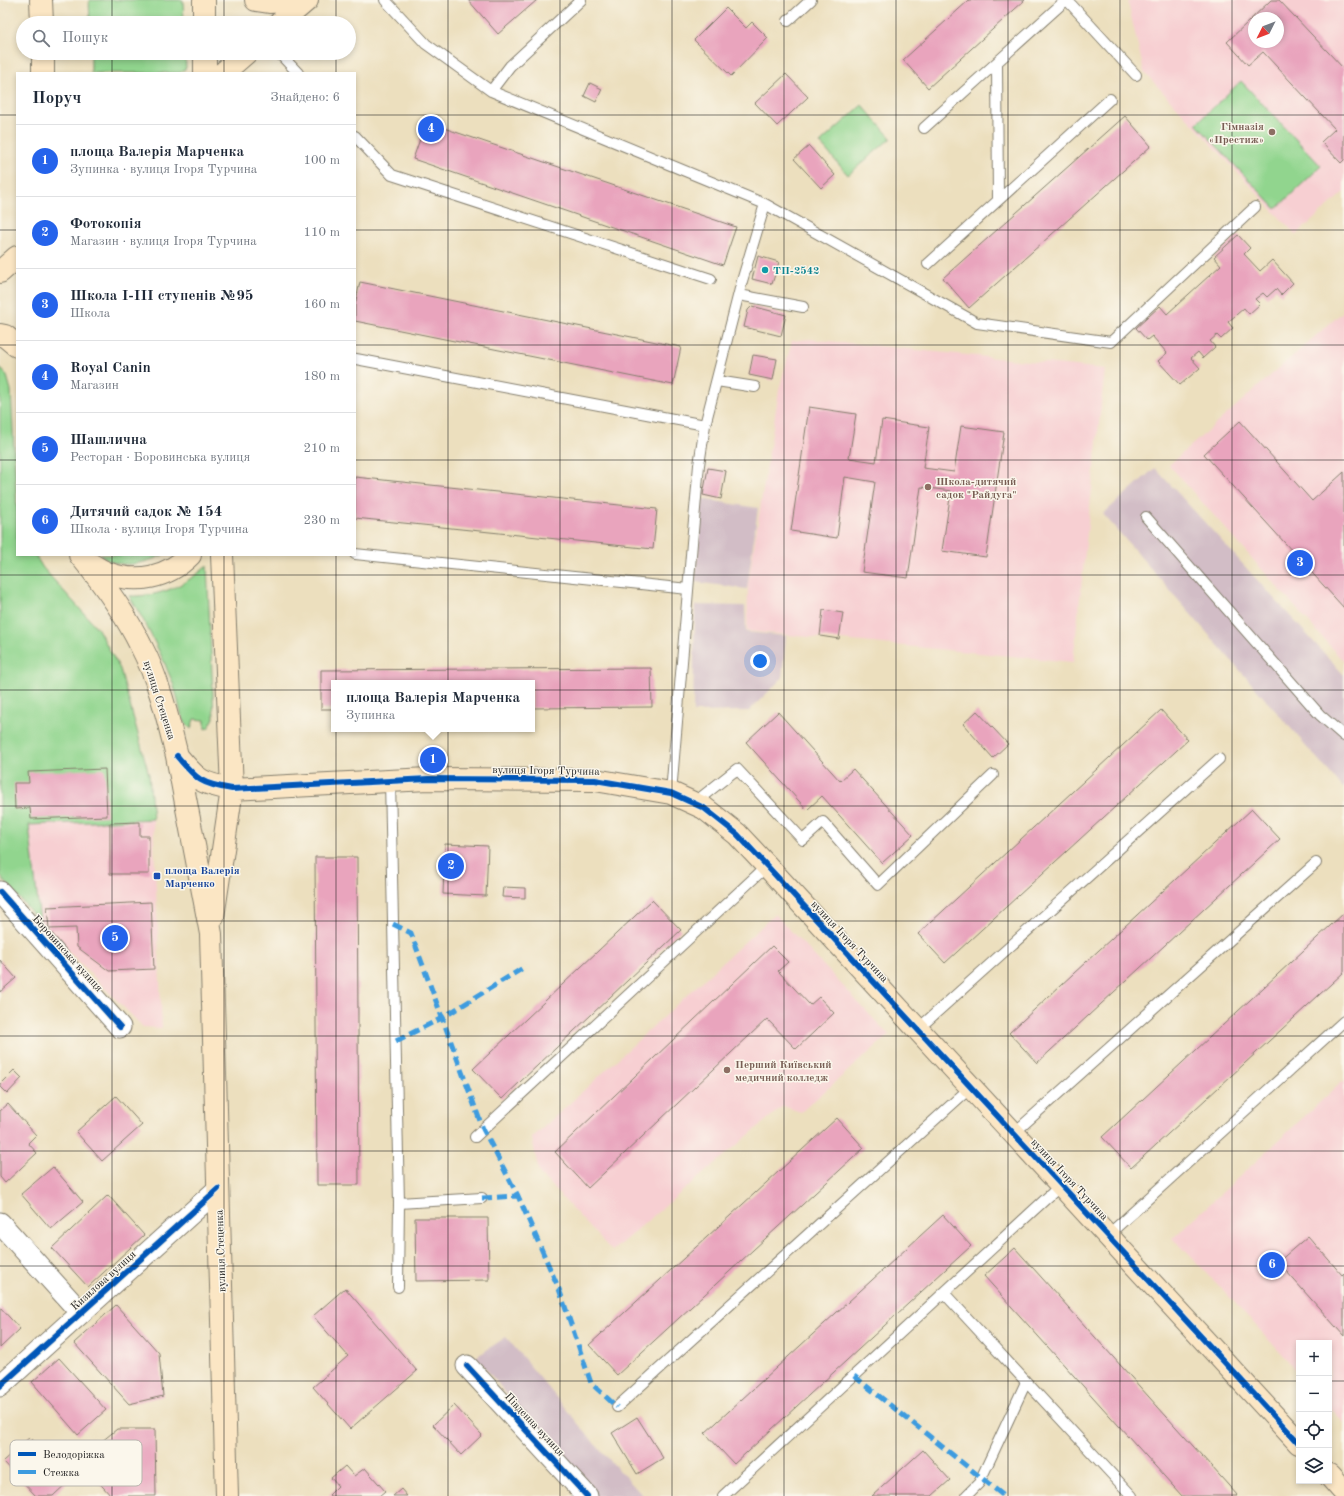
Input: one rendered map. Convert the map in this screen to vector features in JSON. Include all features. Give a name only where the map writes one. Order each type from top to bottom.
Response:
[{"type":"main road","points":[[41,0],[42,16]]},
{"type":"main road","points":[[204,0],[204,16]]},
{"type":"main road","points":[[256,0],[269,2],[306,0]]},
{"type":"main road","points":[[288,16],[306,0]]},
{"type":"main road","points":[[43,60],[44,72]]},
{"type":"main road","points":[[205,60],[205,72]]},
{"type":"main road","points":[[224,72],[238,60]]},
{"type":"main road","points":[[0,272],[16,258]]},
{"type":"main road","points":[[0,335],[5,336],[16,345]]},
{"type":"main road","points":[[82,558],[107,573],[132,579],[158,576],[180,565],[189,556]]},
{"type":"main road","name":"вулиця Стеценка","points":[[211,934],[232,789],[222,556]]},
{"type":"main road","name":"вулиця Стеценка","points":[[82,558],[107,589],[125,617],[142,647],[158,688],[178,756],[211,934],[228,1496]]},
{"type":"main road","name":"вулиця Ігоря Турчина","points":[[178,756],[191,773],[202,781],[232,789],[428,779],[595,780],[671,793],[704,808],[737,834],[767,866],[1296,1440]]},
{"type":"main road","points":[[1332,1478],[1344,1492]]},
{"type":"street","name":"Боровинська вулиця","points":[[0,892],[120,1027]]},
{"type":"street","name":"Кизилова вулиця","points":[[0,1386],[218,1189]]},
{"type":"street","points":[[0,1223],[81,1313]]},
{"type":"street","name":"Південна вулиця","points":[[468,1366],[587,1496]]},
{"type":"lane","points":[[385,0],[426,44],[491,92],[765,204],[977,323],[1111,342],[1255,207]]},
{"type":"lane","points":[[491,92],[510,66],[581,0]]},
{"type":"lane","points":[[788,21],[811,0]]},
{"type":"lane","points":[[924,128],[1066,0],[1136,75]]},
{"type":"lane","points":[[286,60],[297,72]]},
{"type":"lane","points":[[996,64],[998,200]]},
{"type":"lane","points":[[928,264],[1110,99]]},
{"type":"lane","points":[[356,137],[392,175],[711,279]]},
{"type":"lane","points":[[671,793],[699,465],[705,425],[739,295],[765,204]]},
{"type":"lane","points":[[739,295],[803,307]]},
{"type":"lane","points":[[356,359],[705,425]]},
{"type":"lane","points":[[717,381],[755,387]]},
{"type":"lane","points":[[1146,517],[1320,715],[1344,736]]},
{"type":"lane","points":[[356,554],[688,589]]},
{"type":"lane","points":[[918,1029],[1219,759]]},
{"type":"lane","points":[[694,803],[737,769],[803,840],[823,822],[878,885],[993,775]]},
{"type":"lane","points":[[390,781],[399,1202],[398,1287]]},
{"type":"lane","points":[[1014,1133],[1316,863]]},
{"type":"lane","points":[[475,1137],[767,866]]},
{"type":"lane","points":[[1108,1235],[1344,1021]]},
{"type":"lane","points":[[617,1407],[971,1087]]},
{"type":"lane","points":[[724,1496],[1061,1185]]},
{"type":"lane","points":[[399,1202],[482,1198]]},
{"type":"lane","points":[[944,1293],[1132,1496]]},
{"type":"lane","points":[[966,1496],[979,1483],[1026,1382]]},
{"type":"shaded area","name":"Гімназія «Престиж»","points":[[1132,0],[1344,0],[1344,192],[1296,235],[1144,72],[1128,3]]},
{"type":"shaded area","points":[[1344,311],[1344,662],[1169,465]]},
{"type":"shaded area","name":"Школа-дитячий садок \"Райдуга\"","points":[[809,339],[1105,369],[1073,662],[747,631],[748,584],[779,390],[792,341]]},
{"type":"shaded area","points":[[1155,468],[1344,675],[1344,789],[1103,514]]},
{"type":"shaded area","points":[[702,499],[758,508],[747,589],[695,582]]},
{"type":"shaded area","points":[[695,605],[745,606],[746,632],[786,636],[782,678],[749,711],[693,712]]},
{"type":"shaded area","points":[[153,819],[162,1028],[143,1027],[40,922],[29,825]]},
{"type":"shaded area","name":"Перший Київський медичний колледж","points":[[775,914],[889,1035],[801,1112],[783,1106],[612,1251],[539,1173],[532,1138]]},
{"type":"shaded area","points":[[1344,1080],[1344,1423],[1332,1409],[1332,1340],[1296,1340],[1296,1370],[1173,1238]]},
{"type":"shaded area","points":[[506,1337],[595,1444],[643,1496],[594,1496],[566,1466],[476,1357]]},
{"type":"green space","points":[[89,0],[183,0],[184,16],[90,16]]},
{"type":"green space","points":[[91,60],[185,60],[186,68],[181,72],[91,72]]},
{"type":"green space","points":[[1241,81],[1321,166],[1276,209],[1196,124]]},
{"type":"green space","points":[[862,105],[891,138],[848,175],[820,143]]},
{"type":"green space","points":[[0,367],[7,376],[11,390],[16,488],[16,556],[36,556],[43,568],[98,629],[120,669],[149,775],[153,819],[29,825],[40,922],[0,876]]},
{"type":"green space","points":[[101,556],[160,556],[147,561],[131,564],[115,563]]},
{"type":"green space","points":[[207,566],[214,718],[209,727],[205,729],[205,720],[194,719],[191,729],[184,721],[173,683],[161,655],[144,621],[129,596],[151,595],[171,589],[180,585]]},
{"type":"building","points":[[468,0],[537,0],[498,34]]},
{"type":"building","points":[[969,0],[1025,0],[928,88],[903,60]]},
{"type":"building","points":[[1271,0],[1279,0],[1344,69],[1344,160],[1341,163],[1321,142],[1335,129],[1263,52],[1248,65],[1227,42],[1248,22],[1248,48],[1284,48],[1284,12],[1258,12]]},
{"type":"building","points":[[726,8],[746,28],[752,22],[768,38],[731,76],[694,40]]},
{"type":"building","points":[[786,74],[808,97],[777,126],[755,103]]},
{"type":"building","points":[[590,83],[602,89],[596,102],[584,96]]},
{"type":"building","points":[[1125,116],[1151,146],[969,308],[943,278]]},
{"type":"building","points":[[426,122],[736,227],[723,265],[413,159]]},
{"type":"building","points":[[809,146],[835,175],[821,188],[794,159]]},
{"type":"building","points":[[1238,235],[1250,248],[1244,254],[1260,271],[1272,260],[1293,283],[1281,295],[1276,289],[1267,297],[1263,293],[1255,299],[1260,304],[1249,314],[1244,308],[1228,322],[1233,328],[1221,339],[1217,335],[1210,341],[1215,347],[1203,358],[1198,352],[1191,358],[1200,368],[1180,385],[1158,361],[1167,353],[1152,336],[1147,340],[1136,328],[1160,306],[1167,314],[1221,265],[1214,257]]},
{"type":"building","name":"ТП-2542","points":[[758,256],[779,262],[772,284],[752,279]]},
{"type":"building","points":[[360,282],[681,347],[673,385],[356,321],[356,300]]},
{"type":"building","points":[[752,306],[786,315],[781,336],[744,327],[748,310]]},
{"type":"building","points":[[753,355],[777,359],[773,380],[749,375]]},
{"type":"building","points":[[809,407],[856,414],[849,458],[876,462],[882,420],[929,427],[923,468],[954,472],[961,426],[1004,432],[986,557],[942,551],[951,491],[921,487],[908,578],[862,572],[875,482],[845,477],[837,538],[791,531]]},
{"type":"building","points":[[1240,421],[1312,501],[1344,472],[1344,608],[1204,454]]},
{"type":"building","points":[[708,468],[726,471],[721,499],[703,495]]},
{"type":"building","points":[[356,477],[657,509],[653,549],[356,518]]},
{"type":"building","points":[[823,610],[843,613],[839,639],[820,636]]},
{"type":"building","points":[[651,668],[652,707],[535,708],[535,680],[331,680],[331,709],[321,709],[321,670]]},
{"type":"building","points":[[1161,710],[1188,740],[945,963],[918,934]]},
{"type":"building","points":[[977,711],[1008,744],[993,758],[963,724]]},
{"type":"building","points":[[778,712],[840,781],[853,769],[913,835],[882,863],[822,796],[807,810],[746,742]]},
{"type":"building","points":[[105,769],[107,816],[31,819],[30,808],[15,809],[14,783],[29,783],[28,772]]},
{"type":"building","points":[[1252,809],[1280,839],[1037,1063],[1009,1033]]},
{"type":"building","points":[[140,822],[140,836],[149,836],[149,874],[110,874],[110,823]]},
{"type":"building","points":[[445,844],[488,846],[486,896],[443,894]]},
{"type":"building","points":[[315,857],[357,857],[359,1185],[317,1185]]},
{"type":"building","points":[[503,887],[525,888],[525,898],[502,897]]},
{"type":"building","points":[[652,900],[681,930],[502,1099],[473,1069]]},
{"type":"building","points":[[151,902],[154,969],[109,971],[77,947],[76,928],[49,929],[47,907]]},
{"type":"building","points":[[1344,913],[1344,972],[1131,1168],[1102,1137]]},
{"type":"building","points":[[772,946],[788,962],[778,971],[810,1005],[819,997],[834,1013],[796,1049],[767,1019],[588,1188],[555,1152]]},
{"type":"building","points":[[0,960],[16,978],[0,992]]},
{"type":"building","points":[[14,1070],[22,1078],[7,1094],[0,1087],[0,1084]]},
{"type":"building","points":[[116,1096],[142,1125],[102,1161],[76,1132]]},
{"type":"building","points":[[8,1104],[36,1135],[28,1143],[37,1153],[5,1183],[0,1177],[0,1111]]},
{"type":"building","points":[[837,1118],[864,1148],[617,1375],[589,1345]]},
{"type":"building","points":[[53,1167],[83,1202],[51,1229],[21,1194]]},
{"type":"building","points":[[108,1195],[144,1235],[88,1287],[52,1248]]},
{"type":"building","points":[[943,1215],[971,1246],[734,1464],[705,1433]]},
{"type":"building","points":[[415,1218],[488,1218],[489,1280],[416,1281]]},
{"type":"building","points":[[1308,1236],[1342,1275],[1344,1273],[1344,1336],[1278,1262]]},
{"type":"building","points":[[1015,1248],[1238,1496],[1182,1496],[984,1276]]},
{"type":"building","points":[[345,1288],[417,1371],[350,1429],[313,1387],[348,1356],[313,1316]]},
{"type":"building","points":[[116,1305],[159,1353],[163,1396],[129,1404],[74,1343]]},
{"type":"building","points":[[0,1307],[20,1329],[0,1348]]},
{"type":"building","points":[[59,1358],[106,1410],[78,1435],[32,1382]]},
{"type":"building","points":[[454,1405],[482,1435],[461,1455],[433,1425]]},
{"type":"building","points":[[637,1417],[663,1458],[637,1474],[612,1433]]},
{"type":"building","points":[[117,1429],[155,1429],[156,1496],[111,1496],[102,1486],[142,1486],[142,1440],[104,1440]]},
{"type":"building","points":[[923,1450],[950,1480],[932,1496],[872,1496]]},
{"type":"building","points":[[10,1455],[10,1468],[3,1461]]},
{"type":"building","points":[[345,1466],[354,1476],[365,1468],[385,1491],[379,1496],[330,1496],[329,1495],[338,1486],[331,1478]]},
{"type":"building","points":[[27,1486],[64,1486],[53,1496],[36,1496]]},
{"type":"building","points":[[401,1489],[407,1496],[393,1496]]},
{"type":"marked path","points":[[393,924],[411,933],[483,1129],[518,1196],[559,1289],[591,1383],[617,1407]]},
{"type":"marked path","points":[[396,1041],[442,1018],[523,968]]},
{"type":"marked path","points":[[482,1198],[518,1196]]},
{"type":"marked path","points":[[854,1376],[1004,1496]]},
{"type":"cycle path","points":[[177,756],[200,780],[213,785],[232,789],[428,779],[595,780],[671,793],[704,808],[737,834],[767,866],[1296,1440]]},
{"type":"cycle path","points":[[0,892],[120,1027]]},
{"type":"cycle path","points":[[0,1386],[218,1189]]},
{"type":"cycle path","points":[[467,1366],[587,1496]]},
{"type":"place","name":"Royal Canin","points":[[431,129]]},
{"type":"place","name":"Гімназія «Престиж»","points":[[1272,132]]},
{"type":"place","name":"ТП-2542","points":[[765,270]]},
{"type":"place","name":"Школа-дитячий садок \"Райдуга\"","points":[[928,487]]},
{"type":"place","name":"Школа І-ІІІ ступенів №95","points":[[1300,563]]},
{"type":"place","name":"площа Валерія Марченка","points":[[433,760]]},
{"type":"place","name":"Фотокопія","points":[[451,866]]},
{"type":"place","name":"площа Валерія Марченко","points":[[157,876]]},
{"type":"place","name":"Шашлична","points":[[115,938]]},
{"type":"place","name":"Перший Київський медичний колледж","points":[[727,1070]]},
{"type":"place","name":"Дитячий садок № 154","points":[[1272,1265]]}]
